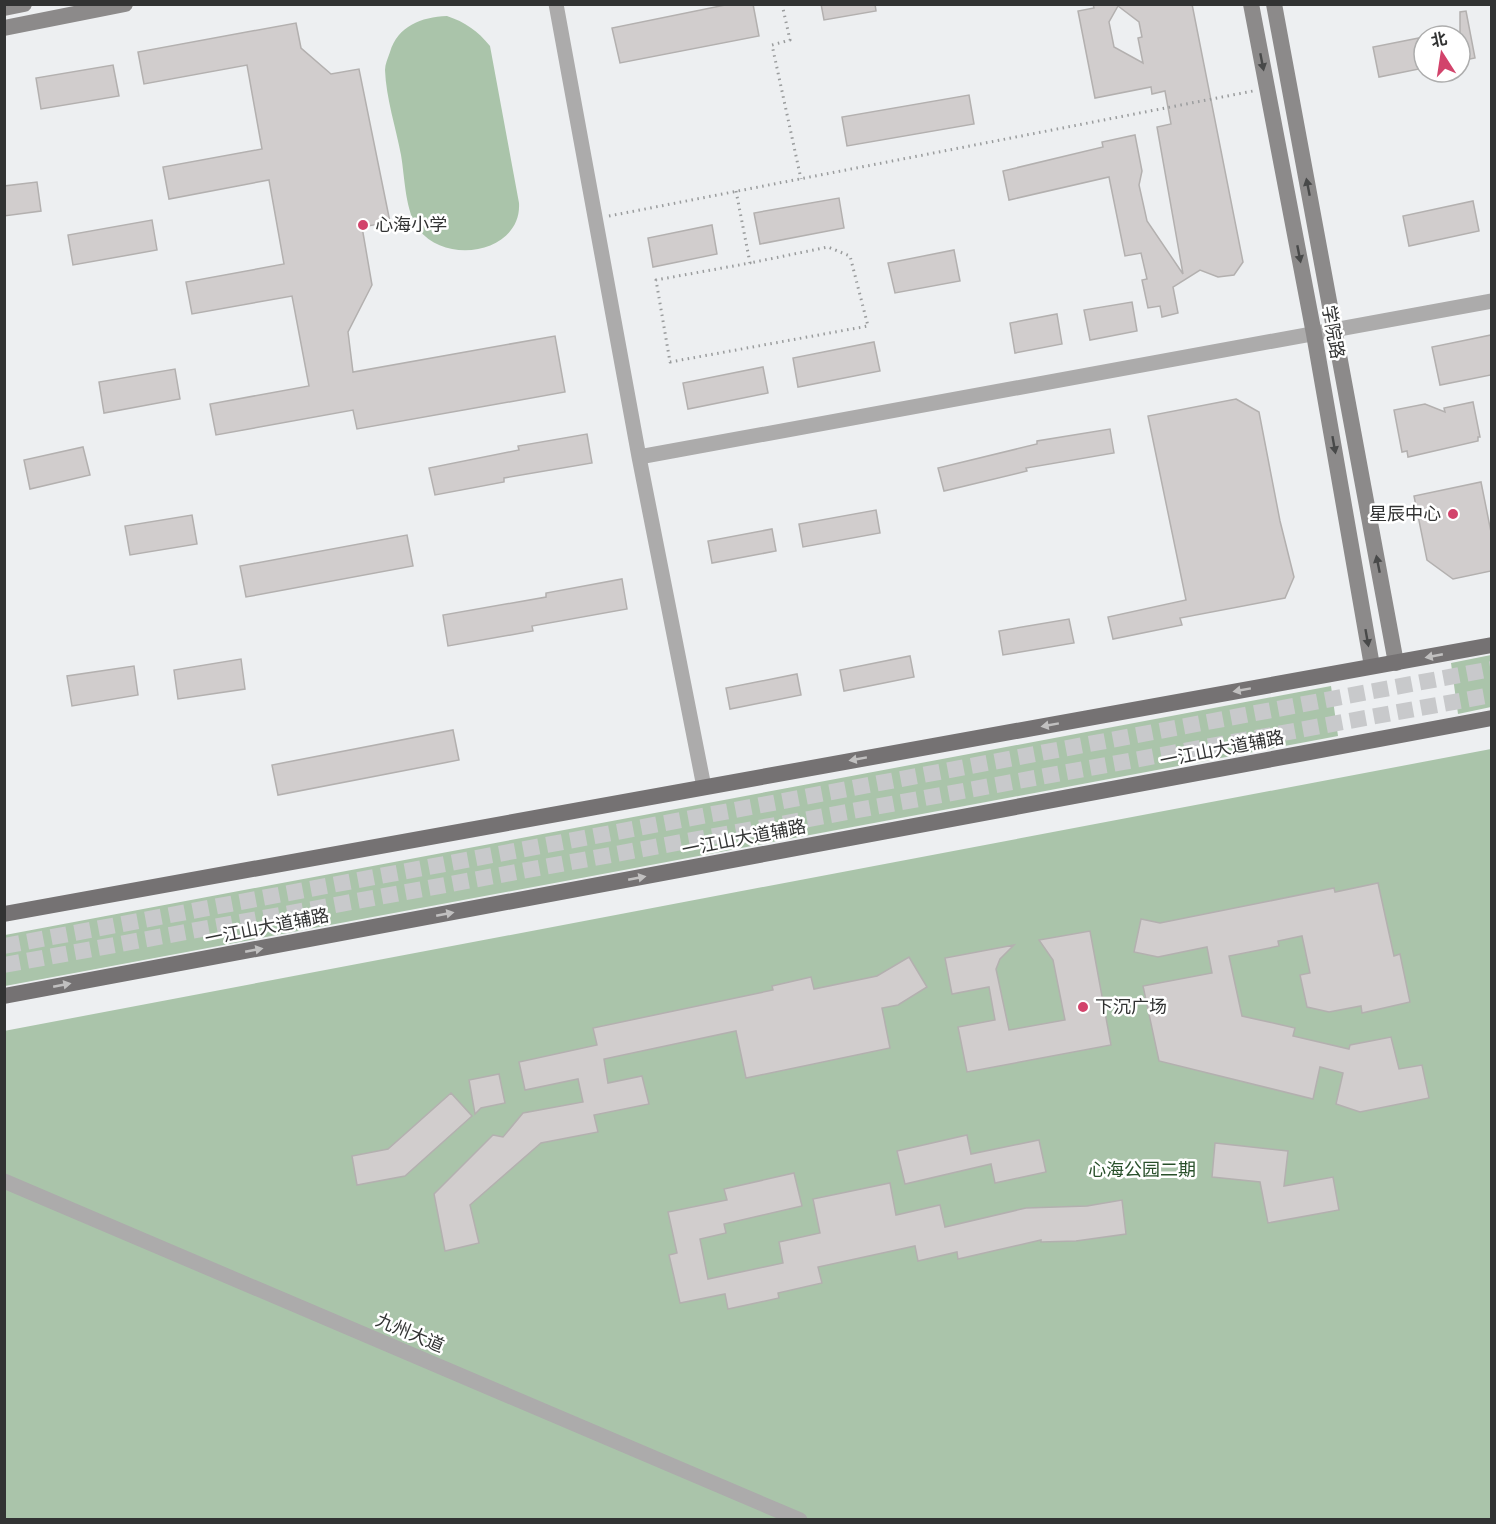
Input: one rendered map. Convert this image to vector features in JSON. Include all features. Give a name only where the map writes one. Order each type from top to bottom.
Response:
[{"type":"main road","points":[[4,8],[24,4]]},
{"type":"main road","points":[[4,28],[125,4]]},
{"type":"main road","name":"学院路","points":[[1251,4],[1314,334],[1372,666]]},
{"type":"main road","name":"学院路","points":[[1274,4],[1396,663]]},
{"type":"main road","points":[[4,914],[1491,645]]},
{"type":"main road","name":"一江山大道辅路","points":[[4,996],[1491,718]]},
{"type":"main road","points":[[4,906],[108,894]]},
{"type":"street","points":[[556,4],[639,457],[704,787]]},
{"type":"street","points":[[639,457],[1491,301]]},
{"type":"street","name":"九州大道","points":[[4,1181],[800,1520]]},
{"type":"path","points":[[782,4],[790,40],[772,45],[801,179]]},
{"type":"path","points":[[595,218],[1268,89]]},
{"type":"path","points":[[736,191],[750,263]]},
{"type":"path","points":[[828,247],[850,256],[868,326],[670,362],[656,280],[750,263],[828,247]]},
{"type":"green space","points":[[447,16],[471,28],[490,46],[519,203],[517,220],[509,233],[496,243],[464,250],[447,248],[432,241],[414,223],[406,194],[385,70],[394,43],[405,29],[428,18]]},
{"type":"green space","points":[[1491,655],[1491,707],[1458,714],[1451,663]]},
{"type":"green space","points":[[1331,686],[1338,736],[5,986],[5,935]]},
{"type":"green space","name":"心海公园二期","points":[[1491,749],[1491,1519],[5,1519],[4,1031]]},
{"type":"building","points":[[730,4],[753,4],[759,36],[620,63],[612,28]]},
{"type":"building","points":[[821,4],[875,4],[876,11],[824,20]]},
{"type":"building","points":[[1093,4],[1192,4],[1243,262],[1234,275],[1218,277],[1200,270],[1173,287],[1178,313],[1162,317],[1160,306],[1148,308],[1142,280],[1147,279],[1141,253],[1125,256],[1109,177],[1009,200],[1003,171],[1103,147],[1102,142],[1135,135],[1142,171],[1139,185],[1147,221],[1183,274],[1157,127],[1171,124],[1165,91],[1152,94],[1151,87],[1095,98],[1078,11],[1094,8]],"holes":[[[1118,6],[1139,22],[1142,37],[1138,38],[1143,63],[1114,47],[1109,22]]]},
{"type":"building","points":[[1466,11],[1468,24],[1460,24],[1460,12]]},
{"type":"building","points":[[296,23],[301,48],[331,74],[359,69],[390,222],[362,227],[372,285],[348,332],[353,372],[555,336],[565,392],[357,429],[353,410],[216,435],[210,404],[309,386],[292,296],[192,314],[186,282],[284,264],[269,180],[169,199],[163,167],[262,149],[247,65],[144,84],[138,52]]},
{"type":"building","points":[[1412,39],[1412,70],[1379,77],[1373,47]]},
{"type":"building","points":[[1472,42],[1475,58],[1472,59]]},
{"type":"building","points":[[113,65],[119,96],[41,109],[36,78]]},
{"type":"building","points":[[969,95],[974,124],[847,146],[842,117]]},
{"type":"building","points":[[37,182],[41,211],[4,216],[4,186]]},
{"type":"building","points":[[839,198],[844,228],[760,244],[754,213]]},
{"type":"building","points":[[1473,201],[1479,231],[1409,246],[1403,216]]},
{"type":"building","points":[[152,220],[157,250],[73,265],[68,235]]},
{"type":"building","points":[[712,225],[717,254],[653,267],[648,238]]},
{"type":"building","points":[[954,250],[960,281],[895,293],[888,263]]},
{"type":"building","points":[[1132,302],[1137,331],[1090,340],[1084,310]]},
{"type":"building","points":[[1057,314],[1062,344],[1015,353],[1010,323]]},
{"type":"building","points":[[1491,335],[1491,375],[1440,385],[1432,347]]},
{"type":"building","points":[[874,342],[880,371],[798,387],[793,358]]},
{"type":"building","points":[[763,367],[768,393],[688,409],[683,383]]},
{"type":"building","points":[[175,369],[180,399],[104,413],[99,382]]},
{"type":"building","points":[[1236,399],[1259,412],[1280,521],[1294,577],[1285,598],[1180,618],[1182,625],[1113,639],[1108,617],[1186,600],[1148,416]]},
{"type":"building","points":[[1473,402],[1480,437],[1478,441],[1408,457],[1407,451],[1402,452],[1394,410],[1425,404],[1445,412],[1444,408]]},
{"type":"building","points":[[1110,429],[1114,453],[1026,468],[1027,471],[944,491],[938,468],[1037,444],[1037,441]]},
{"type":"building","points":[[587,434],[592,463],[504,478],[504,482],[435,495],[429,468],[519,450],[518,446]]},
{"type":"building","points":[[83,447],[90,475],[30,489],[24,460]]},
{"type":"building","name":"星辰中心","points":[[1481,482],[1491,532],[1491,571],[1453,579],[1427,560],[1414,496]]},
{"type":"building","points":[[876,510],[880,533],[803,547],[799,524]]},
{"type":"building","points":[[192,515],[197,544],[130,555],[125,526]]},
{"type":"building","points":[[772,529],[776,551],[712,563],[708,541]]},
{"type":"building","points":[[407,535],[413,566],[246,597],[240,566]]},
{"type":"building","points":[[622,579],[627,609],[532,626],[533,631],[448,646],[443,615],[546,597],[546,593]]},
{"type":"building","points":[[1069,619],[1074,643],[1003,655],[999,631]]},
{"type":"building","points":[[910,656],[914,677],[844,691],[840,670]]},
{"type":"building","points":[[241,659],[245,689],[178,699],[174,670]]},
{"type":"building","points":[[134,666],[138,695],[72,706],[67,676]]},
{"type":"building","points":[[797,674],[801,695],[730,709],[726,688]]},
{"type":"building","points":[[453,730],[459,760],[278,795],[272,765]]},
{"type":"building","points":[[1378,883],[1394,956],[1400,954],[1410,1002],[1362,1013],[1361,1006],[1329,1012],[1307,1007],[1300,975],[1310,973],[1302,936],[1278,941],[1279,946],[1229,956],[1242,1016],[1295,1028],[1293,1036],[1349,1049],[1350,1045],[1391,1037],[1399,1069],[1422,1065],[1429,1098],[1360,1112],[1336,1104],[1343,1073],[1320,1067],[1313,1099],[1159,1061],[1143,986],[1212,973],[1207,947],[1158,957],[1134,952],[1141,919],[1160,923],[1334,888],[1335,892]]},
{"type":"building","name":"下沉广场","points":[[1090,931],[1111,1045],[967,1072],[958,1027],[995,1020],[989,987],[952,994],[945,958],[1014,945],[1000,959],[996,969],[1009,1030],[1065,1020],[1053,960],[1039,940]]},
{"type":"building","points":[[909,957],[927,987],[898,1005],[882,1008],[890,1048],[746,1078],[736,1031],[604,1059],[608,1083],[642,1076],[649,1104],[594,1115],[598,1132],[541,1143],[470,1205],[479,1243],[445,1251],[434,1194],[493,1135],[503,1137],[523,1113],[583,1102],[578,1079],[525,1090],[519,1062],[597,1045],[593,1028],[773,990],[772,986],[811,977],[814,989],[877,976]]},
{"type":"building","points":[[499,1074],[505,1103],[481,1108],[475,1114],[469,1080]]},
{"type":"building","points":[[451,1093],[472,1116],[405,1176],[357,1185],[352,1156],[388,1149]]},
{"type":"building","points":[[967,1135],[971,1154],[1039,1140],[1046,1172],[995,1183],[991,1164],[905,1184],[897,1151]]},
{"type":"building","points":[[1215,1143],[1288,1151],[1284,1186],[1333,1177],[1339,1210],[1268,1223],[1260,1182],[1212,1177]]},
{"type":"building","points":[[794,1173],[802,1206],[724,1224],[726,1233],[700,1239],[708,1279],[783,1263],[779,1242],[820,1233],[813,1199],[890,1183],[896,1215],[940,1205],[945,1227],[1026,1208],[1087,1206],[1122,1200],[1126,1234],[1076,1241],[1041,1242],[1041,1240],[958,1259],[957,1252],[918,1261],[915,1246],[818,1267],[822,1283],[778,1293],[779,1298],[728,1309],[725,1294],[680,1303],[669,1255],[677,1253],[668,1212],[727,1200],[724,1189]]},
{"type":"tunnel","points":[[4,946],[1492,669]]},
{"type":"tunnel","points":[[4,965],[1492,695]]},
{"type":"place","name":"心海小学","points":[[363,225]]},
{"type":"place","name":"星辰中心","points":[[1453,514]]},
{"type":"place","name":"下沉广场","points":[[1083,1007]]}]
